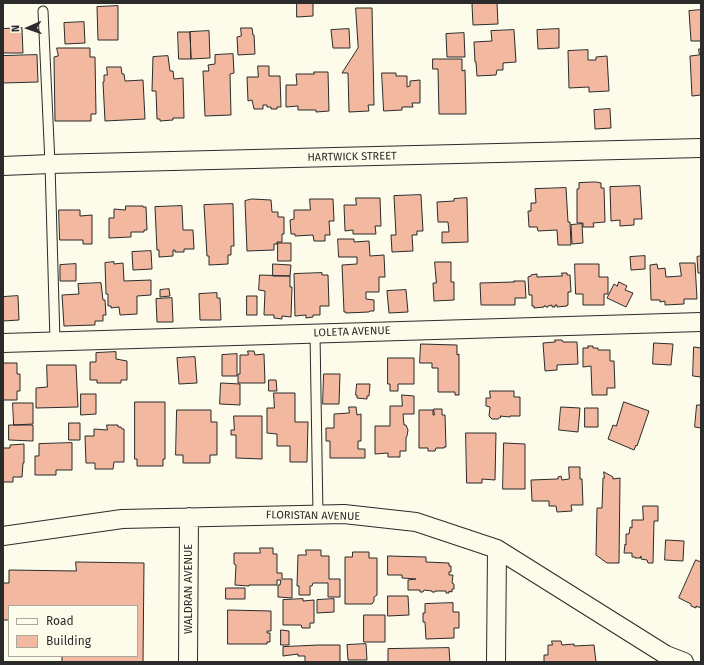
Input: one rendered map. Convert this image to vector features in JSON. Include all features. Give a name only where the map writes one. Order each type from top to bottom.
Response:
[{"type":"street","name":"HARTWICK STREET","points":[[3,166],[701,148]]},
{"type":"street","name":"LOLETA AVENUE","points":[[3,343],[701,322]]},
{"type":"street","name":"FLORISTAN AVENUE","points":[[3,536],[122,519],[344,514],[416,522],[497,549],[666,655],[684,662]]},
{"type":"street","name":"WALDRAN AVENUE","points":[[188,662],[189,517]]},
{"type":"street","points":[[496,662],[497,549]]},
{"type":"lane","points":[[43,11],[50,164],[55,342]]},
{"type":"lane","points":[[315,334],[318,515]]},
{"type":"building","points":[[297,3],[313,3],[313,16],[297,17]]},
{"type":"building","points":[[497,3],[498,24],[473,25],[472,4]]},
{"type":"building","points":[[118,6],[118,40],[98,40],[97,7]]},
{"type":"building","points":[[356,8],[372,8],[374,105],[368,105],[369,111],[349,112],[348,73],[342,73],[358,48]]},
{"type":"building","points":[[701,10],[701,41],[691,41],[689,11]]},
{"type":"building","points":[[84,22],[85,43],[65,44],[64,23]]},
{"type":"building","points":[[22,28],[23,53],[3,53],[3,29]]},
{"type":"building","points":[[241,28],[252,28],[255,54],[238,55],[237,37],[241,36]]},
{"type":"building","points":[[349,29],[350,48],[333,48],[331,30]]},
{"type":"building","points":[[559,29],[559,48],[538,49],[537,30]]},
{"type":"building","points":[[514,30],[516,62],[503,63],[503,70],[497,70],[496,75],[477,76],[474,42],[492,41],[491,31]]},
{"type":"building","points":[[209,31],[210,58],[191,59],[190,32]]},
{"type":"building","points":[[178,32],[190,32],[191,59],[179,59]]},
{"type":"building","points":[[464,33],[465,57],[447,57],[446,34]]},
{"type":"building","points":[[57,48],[90,48],[90,57],[95,57],[96,114],[91,114],[91,121],[55,121],[54,57],[58,56]]},
{"type":"building","points":[[699,49],[701,49],[701,95],[692,96],[690,56],[699,55]]},
{"type":"building","points":[[588,50],[588,60],[596,60],[596,57],[607,56],[609,91],[589,92],[589,87],[569,88],[568,51]]},
{"type":"building","points":[[233,54],[234,73],[230,74],[231,115],[205,116],[203,71],[209,71],[208,65],[215,64],[215,55]]},
{"type":"building","points":[[37,55],[38,82],[3,83],[3,56]]},
{"type":"building","points":[[168,56],[170,71],[173,71],[174,79],[183,78],[184,118],[173,118],[173,120],[160,121],[160,119],[157,119],[156,91],[152,91],[153,57]]},
{"type":"building","points":[[433,59],[462,59],[462,71],[465,70],[466,114],[439,114],[438,69],[433,69]]},
{"type":"building","points":[[258,66],[269,66],[269,76],[280,76],[281,107],[277,107],[277,109],[271,109],[271,107],[267,107],[267,105],[263,105],[263,109],[254,109],[252,100],[248,101],[247,77],[258,77]]},
{"type":"building","points":[[107,67],[121,67],[125,81],[143,80],[145,119],[105,121],[103,82],[104,75],[107,75]]},
{"type":"building","points":[[314,72],[328,72],[329,111],[316,112],[316,110],[298,110],[298,106],[286,107],[286,85],[297,85],[296,74],[314,74]]},
{"type":"building","points":[[382,73],[396,73],[396,76],[407,76],[407,87],[410,86],[410,81],[420,80],[420,103],[412,103],[413,107],[402,107],[402,110],[384,111]]},
{"type":"building","points":[[610,109],[611,128],[595,129],[594,110]]},
{"type":"building","points":[[579,183],[601,183],[601,188],[604,188],[605,222],[593,223],[594,227],[583,227],[583,223],[577,223],[577,189],[579,189]]},
{"type":"building","points":[[640,186],[642,219],[634,219],[634,225],[620,226],[620,220],[611,221],[610,187]]},
{"type":"building","points":[[566,188],[571,245],[558,245],[557,230],[538,231],[537,227],[529,227],[528,211],[531,211],[531,203],[536,203],[535,189]]},
{"type":"building","points":[[421,195],[423,231],[417,231],[417,235],[412,235],[413,251],[392,252],[391,235],[396,235],[394,196]]},
{"type":"building","points":[[356,198],[380,198],[381,226],[375,226],[376,234],[353,234],[353,230],[345,231],[344,205],[356,205]]},
{"type":"building","points":[[467,198],[468,242],[442,243],[442,232],[449,232],[448,222],[438,222],[437,202],[454,201],[454,199]]},
{"type":"building","points":[[252,199],[271,200],[272,212],[278,212],[278,217],[284,217],[284,234],[282,234],[282,242],[277,242],[277,244],[274,244],[274,250],[247,251],[245,201]]},
{"type":"building","points":[[310,199],[333,199],[334,221],[329,221],[330,235],[325,235],[325,241],[314,241],[313,235],[295,236],[295,234],[291,234],[290,220],[294,219],[294,210],[310,210]]},
{"type":"building","points":[[233,204],[234,246],[231,246],[231,255],[228,255],[228,264],[209,265],[209,256],[207,256],[204,205]]},
{"type":"building","points":[[126,206],[146,207],[147,230],[144,230],[144,232],[131,232],[131,237],[109,238],[109,218],[114,218],[114,209],[125,210]]},
{"type":"building","points":[[182,206],[183,230],[193,230],[194,249],[184,249],[184,252],[175,252],[175,250],[173,250],[173,256],[159,257],[159,250],[157,250],[155,207]]},
{"type":"building","points":[[59,210],[80,210],[80,216],[92,215],[92,244],[83,244],[83,240],[60,240]]},
{"type":"building","points":[[582,224],[583,243],[572,244],[571,225]]},
{"type":"building","points":[[338,239],[354,239],[354,242],[369,241],[370,256],[384,255],[385,277],[379,277],[379,292],[366,292],[366,299],[374,300],[374,311],[344,312],[342,265],[357,264],[357,257],[339,257]]},
{"type":"building","points":[[278,243],[291,243],[291,261],[278,261]]},
{"type":"building","points":[[151,251],[152,269],[133,270],[132,252]]},
{"type":"building","points":[[645,256],[645,269],[631,270],[630,257]]},
{"type":"building","points":[[701,256],[701,273],[698,273],[697,257]]},
{"type":"building","points":[[114,262],[114,264],[123,263],[124,281],[151,280],[151,295],[137,296],[137,314],[120,315],[119,307],[111,308],[111,306],[108,306],[105,263]]},
{"type":"building","points":[[435,262],[451,262],[451,282],[454,282],[454,300],[434,301],[433,283],[436,283]]},
{"type":"building","points":[[680,263],[695,263],[697,299],[684,299],[684,304],[665,305],[665,301],[660,302],[660,300],[651,300],[650,265],[657,264],[658,269],[665,268],[666,277],[681,276]]},
{"type":"building","points":[[76,264],[76,281],[60,281],[60,265]]},
{"type":"building","points":[[273,264],[291,265],[290,276],[273,276]]},
{"type":"building","points":[[575,264],[599,264],[599,277],[608,277],[608,294],[604,294],[604,305],[583,305],[583,294],[576,294]]},
{"type":"building","points":[[322,273],[322,275],[328,275],[329,306],[320,306],[320,315],[313,315],[313,317],[306,318],[306,315],[295,316],[294,274]]},
{"type":"building","points":[[562,273],[567,273],[567,275],[570,275],[571,292],[568,292],[568,305],[557,307],[557,305],[555,305],[555,307],[552,307],[552,305],[548,307],[544,306],[534,308],[534,306],[532,306],[532,295],[529,295],[528,277],[537,274],[537,277],[562,276]]},
{"type":"building","points":[[260,275],[290,276],[290,287],[292,287],[291,317],[282,316],[282,319],[274,318],[274,315],[264,315],[265,291],[259,290]]},
{"type":"building","points":[[525,281],[526,298],[515,298],[515,305],[481,305],[480,283]]},
{"type":"building","points":[[619,282],[627,286],[625,290],[633,293],[626,307],[607,298],[614,284],[617,286]]},
{"type":"building","points":[[101,283],[103,300],[105,300],[106,315],[103,315],[103,321],[95,321],[95,325],[64,326],[62,295],[79,294],[78,284]]},
{"type":"building","points":[[169,289],[170,296],[160,297],[160,290]]},
{"type":"building","points":[[406,290],[408,312],[389,313],[387,291]]},
{"type":"building","points":[[217,293],[217,298],[220,298],[221,320],[200,320],[199,294]]},
{"type":"building","points":[[18,296],[19,320],[3,321],[3,297]]},
{"type":"building","points":[[247,296],[257,296],[257,315],[247,315]]},
{"type":"building","points":[[172,298],[173,322],[157,322],[156,299]]},
{"type":"building","points":[[555,340],[562,340],[563,342],[577,342],[578,364],[557,365],[557,370],[545,371],[543,343],[555,342]]},
{"type":"building","points":[[654,343],[673,344],[671,365],[653,364]]},
{"type":"building","points":[[421,344],[457,345],[457,355],[459,354],[459,395],[455,395],[455,392],[438,392],[438,368],[432,368],[432,363],[420,363]]},
{"type":"building","points":[[588,346],[598,348],[598,350],[610,350],[610,361],[614,361],[615,388],[607,388],[607,395],[592,395],[591,366],[583,367],[583,348],[588,348]]},
{"type":"building","points":[[694,347],[701,348],[701,377],[693,376]]},
{"type":"building","points":[[248,351],[254,351],[255,355],[264,354],[265,383],[238,383],[238,374],[240,374],[240,355],[248,355]]},
{"type":"building","points":[[116,352],[116,359],[127,361],[127,380],[121,380],[121,383],[97,383],[97,380],[90,380],[90,362],[96,362],[96,353]]},
{"type":"building","points":[[237,354],[237,376],[222,376],[222,355]]},
{"type":"building","points":[[195,357],[197,383],[179,384],[177,358]]},
{"type":"building","points":[[388,358],[414,358],[414,384],[398,384],[398,391],[390,391],[390,384],[388,384]]},
{"type":"building","points":[[3,363],[17,363],[17,374],[20,374],[20,391],[17,391],[17,400],[3,400]]},
{"type":"building","points":[[47,365],[76,365],[78,407],[36,408],[36,388],[47,387]]},
{"type":"building","points":[[324,374],[340,374],[339,404],[323,404]]},
{"type":"building","points":[[269,380],[276,380],[277,391],[269,391]]},
{"type":"building","points":[[221,383],[240,384],[240,405],[220,404]]},
{"type":"building","points":[[357,384],[370,384],[369,396],[367,396],[367,399],[357,398]]},
{"type":"building","points":[[490,391],[514,391],[514,397],[520,397],[520,416],[500,416],[501,417],[498,419],[492,419],[489,416],[490,407],[486,406],[486,398],[490,398]]},
{"type":"building","points":[[274,393],[295,393],[295,422],[308,422],[307,462],[290,462],[290,446],[277,446],[277,434],[267,433],[267,408],[274,408]]},
{"type":"building","points":[[81,394],[96,394],[96,414],[81,415]]},
{"type":"building","points":[[402,395],[414,396],[414,414],[403,414],[404,425],[406,425],[408,430],[406,438],[406,451],[400,451],[400,457],[388,457],[388,453],[375,454],[375,426],[390,426],[390,406],[402,406]]},
{"type":"building","points":[[135,402],[165,402],[165,459],[163,459],[163,466],[137,466],[137,459],[135,459]]},
{"type":"building","points":[[624,402],[649,411],[637,446],[636,445],[634,450],[608,439],[613,425],[616,426]]},
{"type":"building","points":[[13,403],[33,403],[33,424],[14,425]]},
{"type":"building","points":[[697,405],[701,405],[701,428],[695,427]]},
{"type":"building","points":[[349,407],[356,407],[357,415],[361,414],[361,441],[358,441],[358,449],[365,449],[365,458],[330,458],[330,441],[326,441],[326,428],[334,428],[334,414],[349,413]]},
{"type":"building","points":[[561,407],[580,408],[578,432],[559,430]]},
{"type":"building","points":[[585,408],[598,408],[598,427],[585,427]]},
{"type":"building","points":[[434,409],[442,409],[442,415],[445,415],[446,447],[436,448],[435,451],[428,451],[428,448],[419,448],[419,410],[433,410],[434,415]]},
{"type":"building","points":[[177,410],[211,410],[211,422],[217,422],[217,455],[210,455],[210,463],[183,463],[183,455],[176,455]]},
{"type":"building","points":[[234,416],[262,416],[262,459],[236,458],[236,435],[231,435],[231,430],[234,430]]},
{"type":"building","points":[[69,423],[80,423],[80,440],[69,440]]},
{"type":"building","points":[[9,425],[33,425],[33,441],[9,440]]},
{"type":"building","points":[[107,425],[118,425],[118,427],[124,429],[124,462],[114,462],[113,469],[95,469],[95,463],[86,463],[85,436],[94,436],[94,429],[107,430]]},
{"type":"building","points":[[466,433],[496,433],[495,480],[482,479],[482,483],[467,483]]},
{"type":"building","points":[[72,443],[72,470],[56,470],[56,475],[35,475],[35,456],[39,456],[39,444]]},
{"type":"building","points":[[504,443],[525,444],[525,489],[503,489]]},
{"type":"building","points":[[24,444],[22,477],[13,477],[13,482],[3,482],[3,448],[10,448],[10,445]]},
{"type":"building","points":[[569,467],[580,467],[583,505],[571,505],[572,511],[557,512],[556,506],[549,506],[549,501],[532,501],[531,480],[558,479],[558,477],[561,476],[562,480],[569,479]]},
{"type":"building","points":[[604,472],[613,477],[613,479],[620,478],[619,563],[607,563],[596,555],[597,508],[602,508]]},
{"type":"building","points":[[643,506],[658,506],[658,521],[654,521],[653,563],[648,563],[647,560],[641,559],[641,556],[640,558],[635,558],[632,557],[632,553],[624,553],[626,534],[629,534],[630,527],[632,528],[632,520],[643,520]]},
{"type":"building","points":[[666,540],[684,541],[683,561],[665,560]]},
{"type":"building","points":[[260,548],[273,548],[273,554],[277,554],[277,573],[282,573],[282,579],[292,579],[292,598],[278,597],[278,585],[280,585],[281,580],[277,580],[277,585],[235,585],[236,565],[234,564],[234,553],[260,553]]},
{"type":"building","points":[[306,550],[321,550],[321,556],[329,556],[329,579],[340,579],[340,597],[328,597],[328,583],[313,583],[312,586],[310,586],[310,595],[299,595],[299,586],[297,586],[298,555],[306,555]]},
{"type":"building","points":[[353,552],[369,552],[369,558],[377,558],[377,595],[374,597],[372,604],[345,604],[345,557],[352,557]]},
{"type":"building","points":[[388,556],[426,557],[426,562],[449,563],[449,566],[451,566],[451,572],[449,572],[449,575],[453,575],[452,583],[454,584],[454,589],[452,589],[452,592],[449,591],[449,593],[446,593],[446,591],[432,592],[424,590],[423,592],[420,592],[420,590],[408,590],[408,580],[416,579],[402,578],[402,575],[388,575]]},
{"type":"building","points":[[696,560],[701,562],[701,608],[691,606],[691,604],[679,598]]},
{"type":"building","points":[[76,562],[144,563],[143,662],[62,662],[62,657],[138,657],[138,605],[8,605],[8,620],[3,620],[3,583],[9,583],[9,570],[76,571]]},
{"type":"building","points":[[226,588],[245,588],[245,599],[226,599]]},
{"type":"building","points":[[388,596],[408,596],[409,615],[388,616]]},
{"type":"building","points":[[303,599],[303,601],[314,600],[314,623],[310,623],[310,628],[302,628],[301,625],[283,625],[283,600]]},
{"type":"building","points":[[334,599],[334,612],[317,613],[317,600]]},
{"type":"building","points":[[453,603],[453,612],[459,612],[459,628],[454,628],[454,638],[426,639],[425,622],[423,622],[425,604]]},
{"type":"building","points":[[228,610],[271,611],[271,631],[267,631],[267,633],[270,633],[270,642],[267,642],[267,644],[228,644]]},
{"type":"building","points":[[364,615],[385,615],[385,642],[364,642]]},
{"type":"building","points":[[281,630],[289,631],[289,645],[281,645]]},
{"type":"building","points":[[552,641],[561,641],[562,645],[594,645],[596,662],[544,662],[544,655],[548,655],[548,645],[552,645]]},
{"type":"building","points":[[366,644],[367,660],[348,660],[347,645]]},
{"type":"building","points":[[340,645],[340,662],[305,662],[305,656],[298,656],[298,654],[283,656],[283,647]]},
{"type":"building","points":[[449,648],[450,662],[388,662],[388,649]]}]
